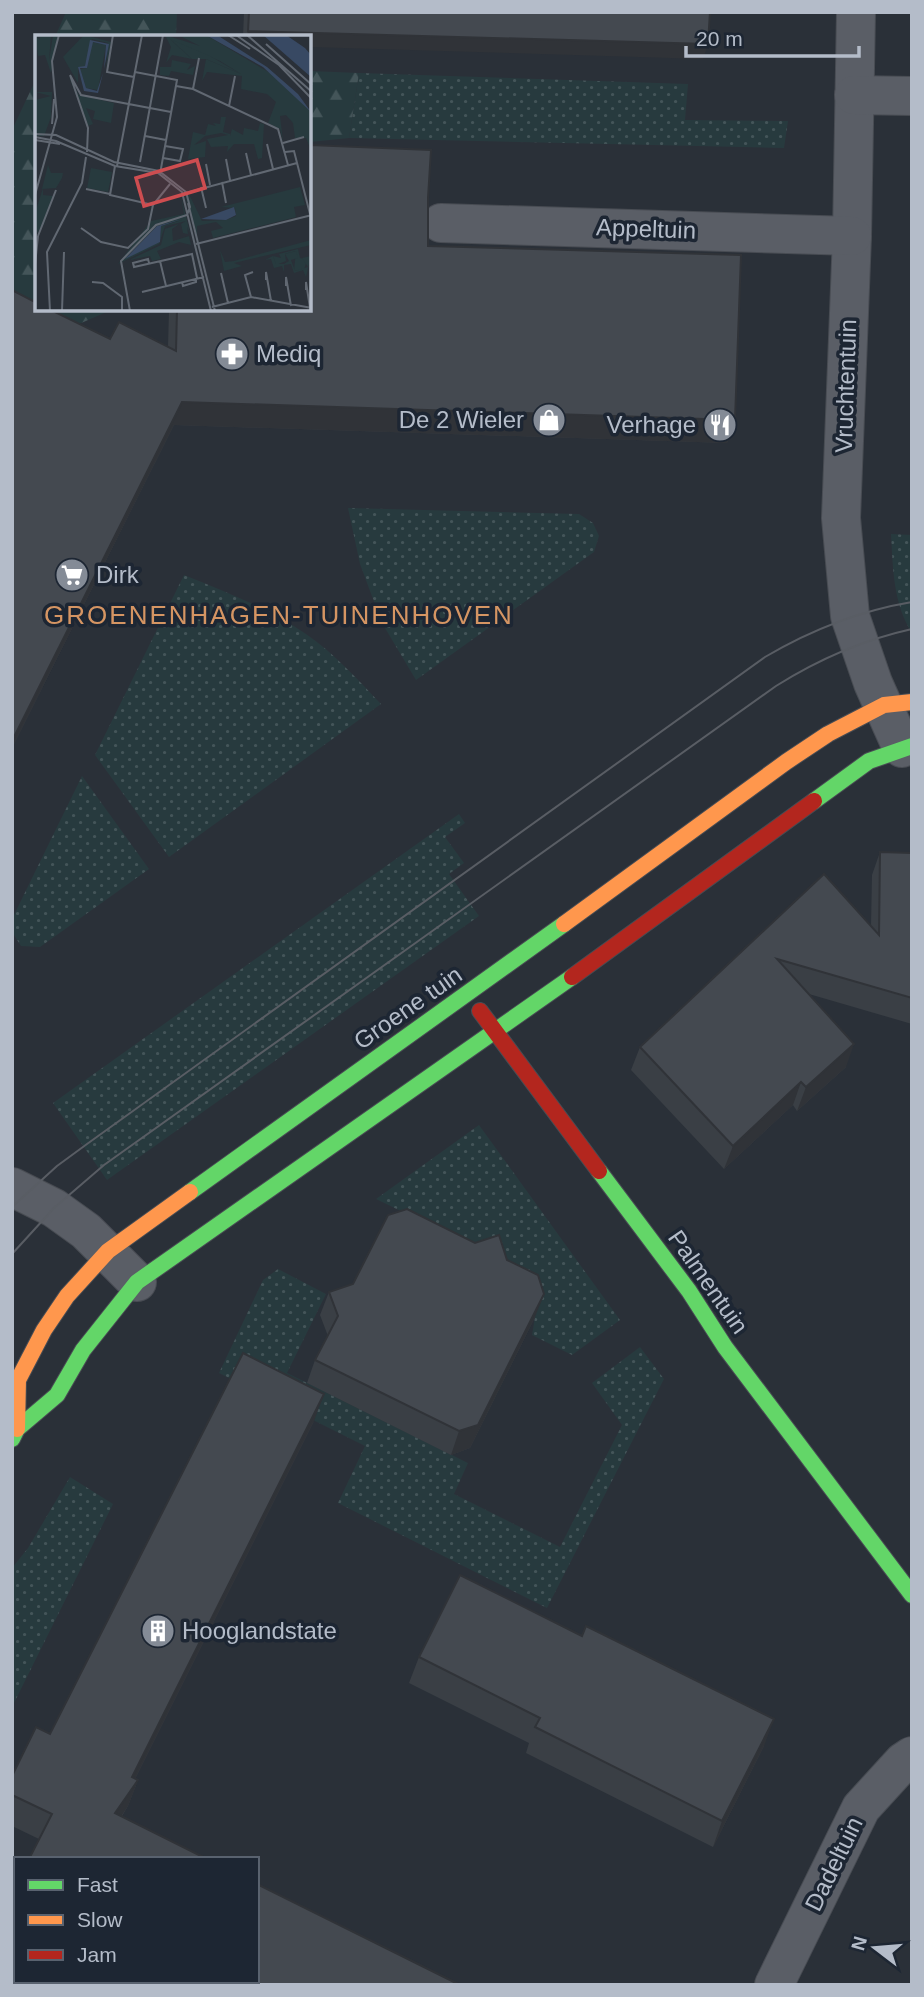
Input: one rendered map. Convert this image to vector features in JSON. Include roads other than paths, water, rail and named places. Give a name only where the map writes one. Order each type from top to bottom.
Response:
[{"type":"street","name":"Vruchtentuin","points":[[856,12],[852,236],[841,517],[845,578],[855,635],[873,683],[898,704],[907,747]]},
{"type":"street","points":[[854,94],[912,96]]},
{"type":"street","name":"Appeltuin","points":[[441,223],[852,236]]},
{"type":"street","name":"Groene tuin","points":[[15,1434],[18,1380],[44,1330],[67,1296],[108,1251],[468,994],[786,762],[828,734],[898,704]]},
{"type":"street","name":"Groene tuin","points":[[15,1434],[57,1395],[83,1350],[137,1282],[495,1033],[824,792],[869,761],[907,747]]},
{"type":"street","name":"Palmentuin","points":[[468,994],[688,1291],[726,1347],[912,1595]]},
{"type":"street","points":[[12,1187],[54,1209],[86,1231],[137,1282]]},
{"type":"street","name":"Dadeltuin","points":[[774,1985],[861,1808],[903,1762],[912,1756]]},
{"type":"tram line","points":[[12,1207],[57,1166],[87,1144],[765,657],[836,623],[912,602]]},
{"type":"tram line","points":[[12,1254],[54,1208],[104,1165],[776,686],[841,652],[912,629]]},
{"type":"place","name":"Mediq","points":[[232,354]]},
{"type":"place","name":"De 2 Wieler","points":[[549,420]]},
{"type":"place","name":"Verhage","points":[[720,425]]},
{"type":"place","name":"Dirk","points":[[72,575]]},
{"type":"place","name":"Hooglandstate","points":[[158,1631]]},
{"type":"district","name":"GROENENHAGEN-TUINENHOVEN","points":[[279,615]]}]
